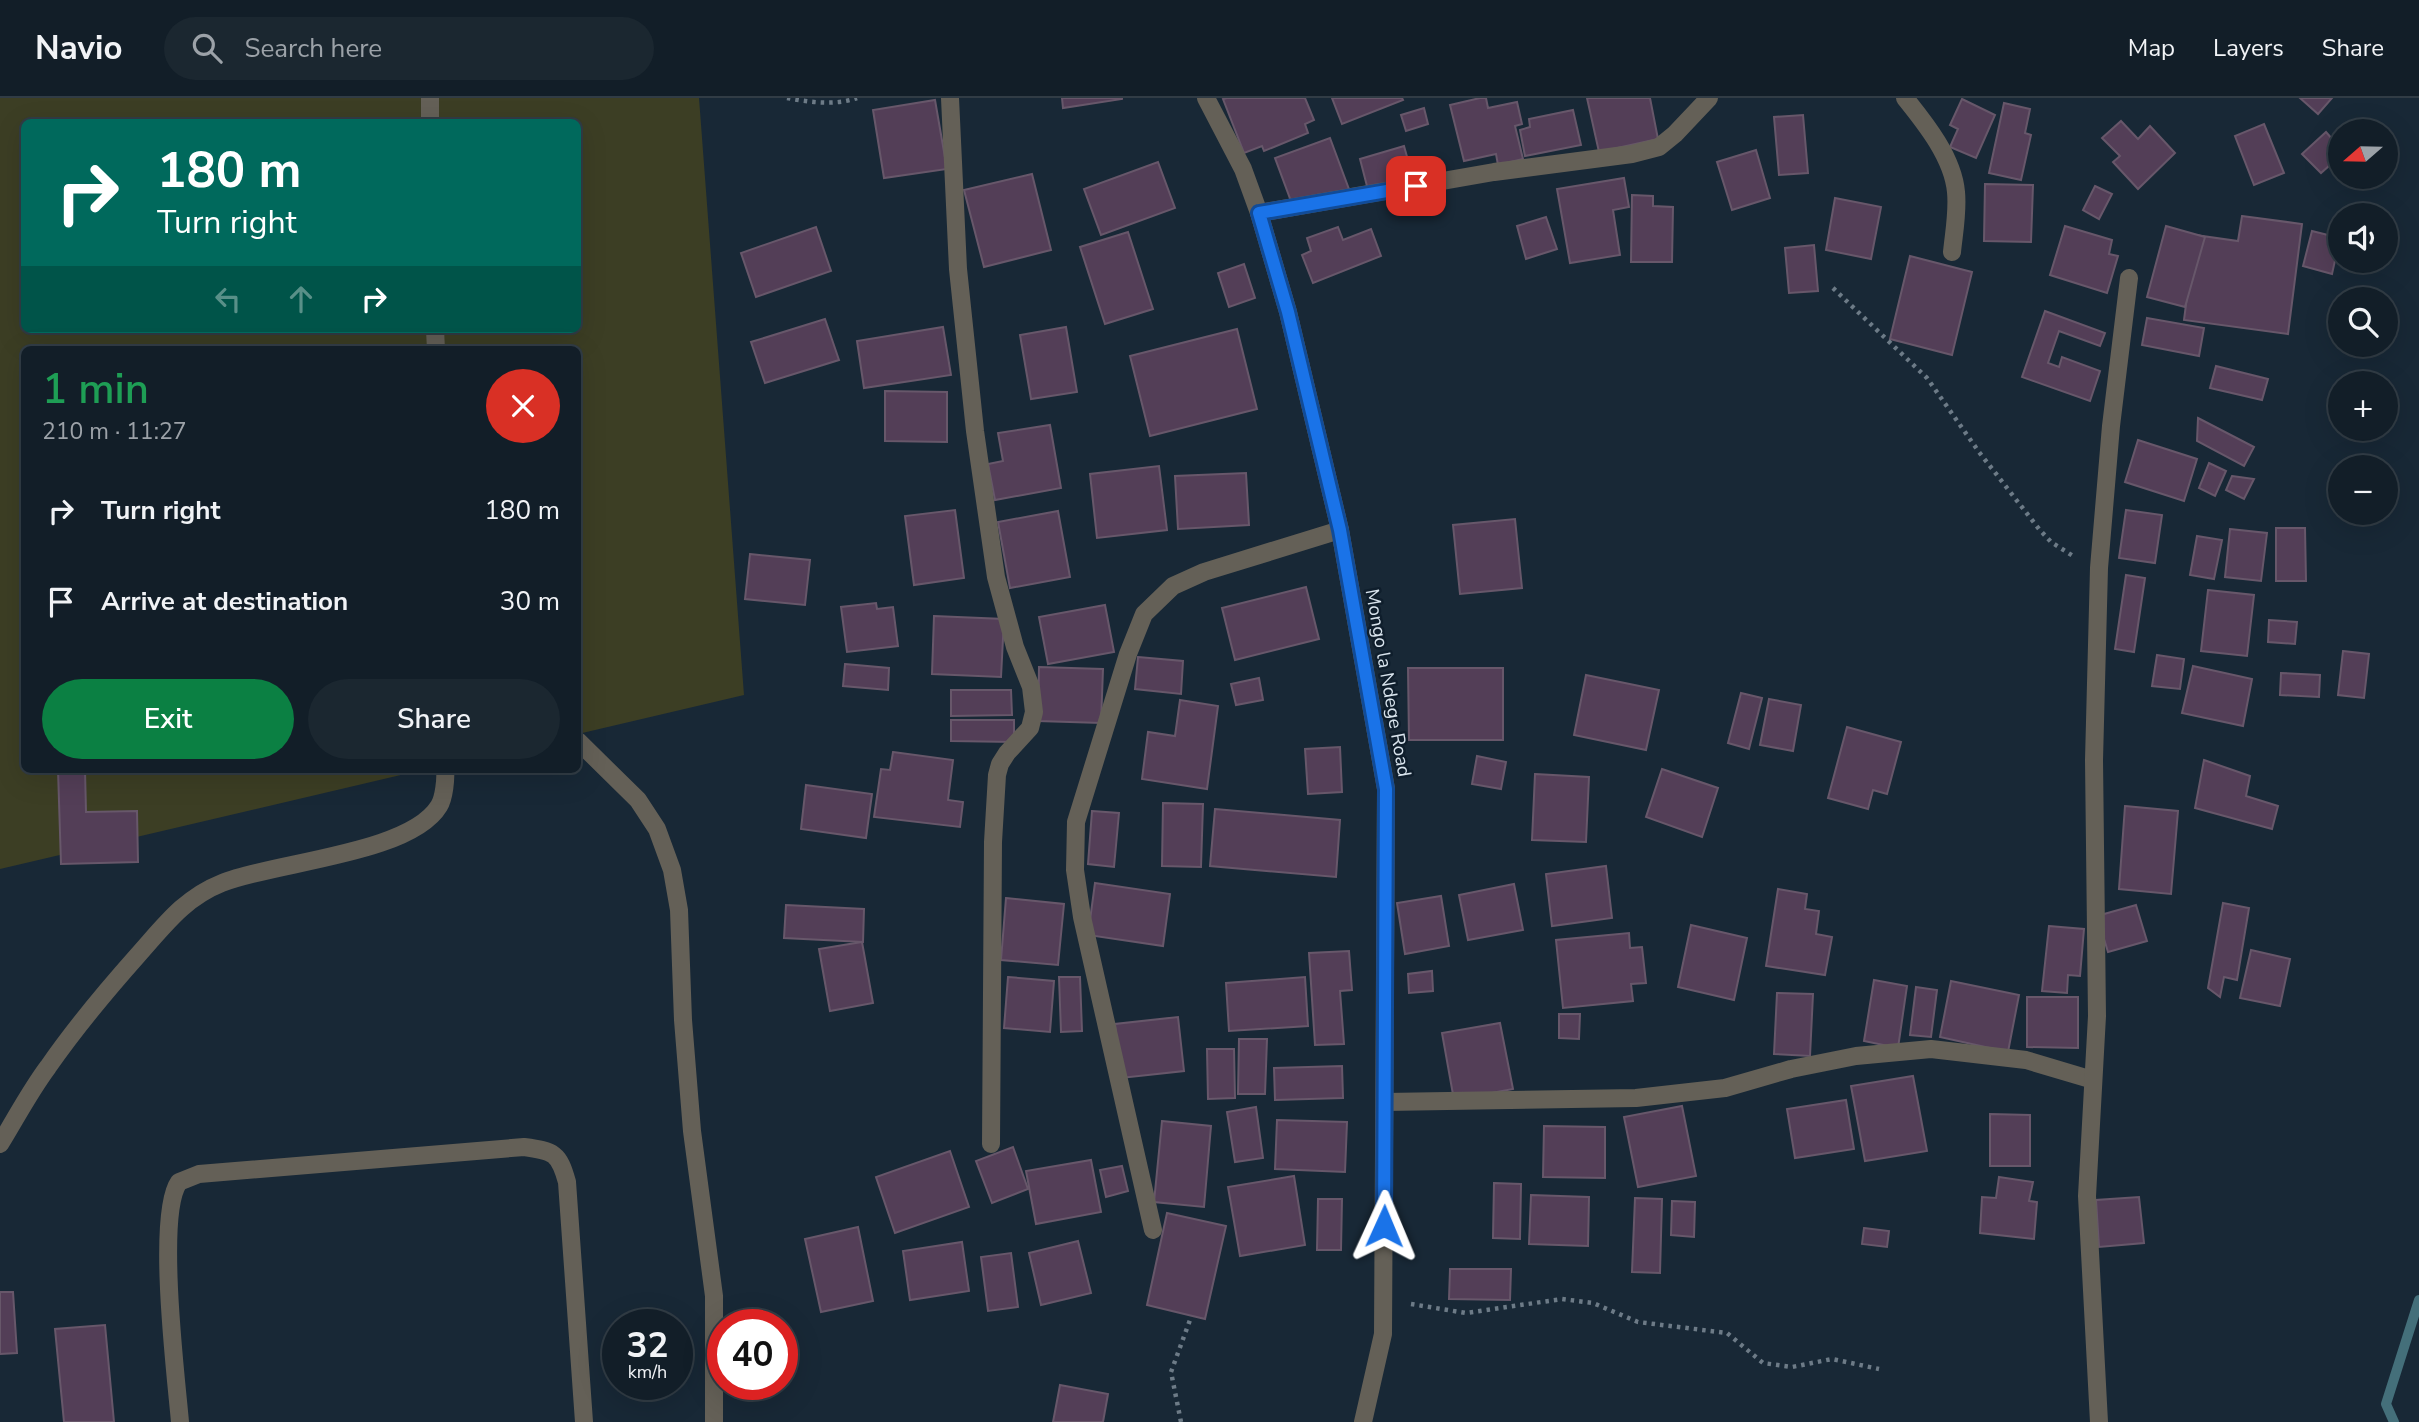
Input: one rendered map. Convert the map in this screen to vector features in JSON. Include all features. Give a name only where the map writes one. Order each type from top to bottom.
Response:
[{"type":"street","points":[[430,98],[430,119]]},
{"type":"street","points":[[950,98],[958,269],[975,431],[996,577],[1015,647],[1031,687],[1034,712],[1030,728],[1007,753],[997,775],[993,842],[991,1144]]},
{"type":"street","name":"Mongo la Ndege Road","points":[[1206,98],[1242,169],[1259,213],[1288,312],[1340,530],[1386,789],[1383,1334],[1363,1422]]},
{"type":"street","points":[[1259,213],[1494,172],[1632,154],[1659,147],[1709,98]]},
{"type":"street","points":[[1905,98],[1924,122],[1951,173],[1957,208],[1952,252]]},
{"type":"street","points":[[2099,1422],[2087,1196],[2097,1016],[2094,760],[2099,568],[2111,426],[2129,278]]},
{"type":"street","points":[[1153,1230],[1074,870],[1076,822],[1128,654],[1144,614],[1173,586],[1204,572],[1340,530]]},
{"type":"street","points":[[581,744],[638,800],[657,829],[672,870],[678,910],[692,1131],[714,1296],[714,1422]]},
{"type":"street","points":[[0,1144],[47,1068],[113,983],[180,908],[220,884],[239,877],[326,858],[391,840],[422,823],[440,806],[445,773]]},
{"type":"street","points":[[1385,1102],[1636,1098],[1725,1088],[1791,1069],[1856,1056],[1931,1049],[2026,1060],[2093,1080]]},
{"type":"street","points":[[180,1422],[168,1262],[171,1207],[179,1182],[199,1174],[524,1147],[548,1150],[555,1155],[561,1161],[567,1182],[584,1422]]},
{"type":"path","points":[[787,98],[815,102],[857,98]]},
{"type":"path","points":[[1833,289],[1927,378],[1979,452],[2039,529],[2066,552],[2099,568]]},
{"type":"path","points":[[1383,1300],[1465,1313],[1562,1299],[1593,1303],[1638,1322],[1727,1333],[1763,1363],[1792,1367],[1832,1359],[1879,1369]]},
{"type":"path","points":[[1181,1422],[1171,1372],[1190,1320]]},
{"type":"green space","points":[[0,98],[699,98],[744,695],[581,733],[581,346],[21,346],[21,773],[409,773],[0,869]]},
{"type":"building","points":[[1062,98],[1122,98],[1122,99],[1063,108]]},
{"type":"building","points":[[1305,98],[1314,120],[1305,124],[1308,133],[1264,151],[1262,146],[1244,153],[1223,99]]},
{"type":"building","points":[[1332,98],[1402,98],[1403,100],[1342,124]]},
{"type":"building","points":[[1486,98],[1488,108],[1517,102],[1522,124],[1515,126],[1523,159],[1498,165],[1496,154],[1464,161],[1450,105]]},
{"type":"building","points":[[1587,98],[1650,98],[1658,139],[1599,152]]},
{"type":"building","points":[[2300,98],[2332,98],[2318,114]]},
{"type":"building","points":[[1962,99],[1995,115],[1976,158],[1950,147],[1958,129],[1950,125]]},
{"type":"building","points":[[935,100],[947,169],[884,178],[873,110]]},
{"type":"building","points":[[2004,103],[2030,109],[2025,133],[2031,135],[2021,180],[1989,173]]},
{"type":"building","points":[[1424,108],[1428,124],[1406,131],[1401,115]]},
{"type":"building","points":[[1573,110],[1581,145],[1525,156],[1520,130],[1530,127],[1529,119]]},
{"type":"building","points":[[1803,115],[1808,173],[1779,175],[1774,117]]},
{"type":"building","points":[[2121,121],[2138,139],[2150,126],[2175,153],[2138,189],[2113,162],[2120,156],[2102,138]]},
{"type":"building","points":[[2264,124],[2284,173],[2254,185],[2235,136]]},
{"type":"building","points":[[2326,132],[2328,134],[2328,167],[2321,173],[2302,154]]},
{"type":"building","points":[[1330,138],[1350,192],[1295,212],[1275,158]]},
{"type":"building","points":[[1404,146],[1413,178],[1368,190],[1360,159]]},
{"type":"building","points":[[1756,150],[1770,198],[1732,210],[1717,162]]},
{"type":"building","points":[[1158,162],[1175,208],[1101,235],[1084,189]]},
{"type":"building","points":[[1032,174],[1051,250],[984,267],[964,190]]},
{"type":"building","points":[[1624,178],[1629,207],[1613,210],[1620,255],[1570,263],[1557,189]]},
{"type":"building","points":[[1985,184],[2033,185],[2031,242],[1984,241]]},
{"type":"building","points":[[2095,186],[2112,194],[2099,219],[2083,210]]},
{"type":"building","points":[[1632,195],[1653,196],[1653,206],[1673,207],[1672,262],[1631,262]]},
{"type":"building","points":[[1835,198],[1881,207],[1871,259],[1826,250]]},
{"type":"building","points":[[2242,216],[2302,224],[2288,334],[2184,320],[2195,235],[2238,241]]},
{"type":"building","points":[[1546,217],[1557,249],[1526,259],[1517,226]]},
{"type":"building","points":[[2065,226],[2112,240],[2109,254],[2118,256],[2107,293],[2050,275]]},
{"type":"building","points":[[2166,226],[2205,237],[2185,307],[2147,297]]},
{"type":"building","points":[[816,227],[831,271],[756,297],[741,253]]},
{"type":"building","points":[[1338,227],[1343,240],[1371,229],[1381,256],[1313,283],[1302,255],[1311,251],[1307,238]]},
{"type":"building","points":[[2312,231],[2328,235],[2328,273],[2303,266]]},
{"type":"building","points":[[1128,232],[1153,309],[1105,324],[1080,247]]},
{"type":"building","points":[[1814,245],[1818,291],[1789,293],[1785,248]]},
{"type":"building","points":[[1910,256],[1972,272],[1952,355],[1890,339]]},
{"type":"building","points":[[1244,264],[1255,298],[1229,307],[1218,273]]},
{"type":"building","points":[[2045,311],[2105,333],[2100,346],[2059,331],[2048,363],[2059,367],[2062,357],[2100,371],[2090,401],[2022,377]]},
{"type":"building","points":[[2147,318],[2204,328],[2199,356],[2142,345]]},
{"type":"building","points":[[825,319],[839,360],[765,383],[751,342]]},
{"type":"building","points":[[943,327],[951,375],[864,388],[857,341]]},
{"type":"building","points":[[1066,327],[1077,392],[1031,399],[1020,335]]},
{"type":"building","points":[[1237,329],[1257,409],[1150,436],[1130,356]]},
{"type":"building","points":[[2216,366],[2268,379],[2262,400],[2210,388]]},
{"type":"building","points":[[885,391],[947,392],[947,442],[885,441]]},
{"type":"building","points":[[2198,418],[2254,447],[2244,466],[2197,441]]},
{"type":"building","points":[[1050,425],[1061,488],[995,500],[988,464],[1003,461],[998,433]]},
{"type":"building","points":[[2138,440],[2197,459],[2184,501],[2125,482]]},
{"type":"building","points":[[2209,463],[2226,471],[2215,496],[2199,488]]},
{"type":"building","points":[[1159,466],[1167,530],[1097,538],[1090,474]]},
{"type":"building","points":[[1246,473],[1249,525],[1178,529],[1175,476]]},
{"type":"building","points":[[2232,476],[2254,479],[2244,499],[2226,490]]},
{"type":"building","points":[[955,510],[964,578],[914,585],[905,516]]},
{"type":"building","points":[[2126,510],[2162,515],[2155,563],[2119,558]]},
{"type":"building","points":[[1058,511],[1070,577],[1010,588],[998,522]]},
{"type":"building","points":[[1515,519],[1522,588],[1460,594],[1453,525]]},
{"type":"building","points":[[2276,528],[2305,528],[2306,581],[2276,581]]},
{"type":"building","points":[[2230,529],[2267,533],[2261,581],[2225,577]]},
{"type":"building","points":[[2197,536],[2222,540],[2214,579],[2190,575]]},
{"type":"building","points":[[750,554],[810,560],[805,605],[745,599]]},
{"type":"building","points":[[2126,575],[2145,578],[2134,652],[2115,649]]},
{"type":"building","points":[[1306,587],[1319,639],[1235,660],[1222,608]]},
{"type":"building","points":[[2208,590],[2254,595],[2247,656],[2201,651]]},
{"type":"building","points":[[876,603],[877,609],[893,607],[898,646],[847,652],[841,607]]},
{"type":"building","points":[[1105,605],[1114,652],[1048,664],[1039,617]]},
{"type":"building","points":[[934,616],[1004,619],[1001,677],[932,674]]},
{"type":"building","points":[[2269,620],[2297,622],[2295,644],[2268,642]]},
{"type":"building","points":[[2343,651],[2369,654],[2364,698],[2338,695]]},
{"type":"building","points":[[2157,655],[2184,659],[2180,689],[2152,686]]},
{"type":"building","points":[[1138,657],[1183,661],[1181,694],[1135,689]]},
{"type":"building","points":[[845,664],[889,668],[888,690],[843,686]]},
{"type":"building","points":[[2193,666],[2252,679],[2243,726],[2182,713]]},
{"type":"building","points":[[1039,667],[1103,669],[1101,723],[1038,721]]},
{"type":"building","points":[[1408,668],[1503,668],[1503,740],[1409,740]]},
{"type":"building","points":[[2281,673],[2320,675],[2319,697],[2280,695]]},
{"type":"building","points":[[1586,675],[1659,690],[1646,750],[1574,735]]},
{"type":"building","points":[[1259,678],[1263,700],[1236,705],[1231,684]]},
{"type":"building","points":[[951,690],[1011,690],[1012,715],[951,716]]},
{"type":"building","points":[[1741,693],[1762,698],[1749,749],[1728,743]]},
{"type":"building","points":[[1769,699],[1801,705],[1793,751],[1760,745]]},
{"type":"building","points":[[1180,700],[1218,706],[1207,789],[1142,779],[1148,732],[1175,736]]},
{"type":"building","points":[[951,720],[1014,720],[1014,742],[951,741]]},
{"type":"building","points":[[1847,727],[1901,742],[1887,794],[1873,790],[1868,809],[1828,798]]},
{"type":"building","points":[[1340,747],[1342,792],[1308,794],[1305,749]]},
{"type":"building","points":[[893,752],[953,760],[948,800],[963,802],[960,827],[874,817],[881,769],[890,770]]},
{"type":"building","points":[[1477,756],[1506,762],[1501,789],[1472,784]]},
{"type":"building","points":[[2204,760],[2250,776],[2246,796],[2278,806],[2272,829],[2195,808]]},
{"type":"building","points":[[1662,769],[1718,788],[1702,837],[1646,817]]},
{"type":"building","points":[[58,773],[85,773],[86,812],[137,811],[138,862],[61,864]]},
{"type":"building","points":[[1535,774],[1589,777],[1586,842],[1532,840]]},
{"type":"building","points":[[806,785],[872,794],[866,838],[801,829]]},
{"type":"building","points":[[1163,803],[1203,804],[1201,867],[1162,866]]},
{"type":"building","points":[[2125,806],[2178,811],[2171,894],[2119,889]]},
{"type":"building","points":[[1215,809],[1340,820],[1336,877],[1210,866]]},
{"type":"building","points":[[1092,811],[1119,813],[1114,867],[1088,864]]},
{"type":"building","points":[[1606,866],[1612,918],[1552,926],[1546,874]]},
{"type":"building","points":[[1095,883],[1170,894],[1163,946],[1088,935]]},
{"type":"building","points":[[1514,884],[1523,930],[1468,940],[1459,895]]},
{"type":"building","points":[[1778,889],[1807,894],[1805,909],[1819,911],[1816,934],[1832,937],[1825,975],[1766,966]]},
{"type":"building","points":[[1441,896],[1449,946],[1405,954],[1397,903]]},
{"type":"building","points":[[1006,898],[1064,904],[1058,965],[1001,960]]},
{"type":"building","points":[[2223,903],[2249,908],[2237,980],[2224,977],[2220,997],[2208,988]]},
{"type":"building","points":[[786,905],[864,909],[863,942],[784,938]]},
{"type":"building","points":[[2136,905],[2147,941],[2108,952],[2097,916]]},
{"type":"building","points":[[1691,925],[1747,938],[1734,1000],[1678,987]]},
{"type":"building","points":[[2049,926],[2084,929],[2080,976],[2068,975],[2067,993],[2042,991]]},
{"type":"building","points":[[1629,933],[1630,948],[1642,947],[1646,983],[1631,984],[1633,1001],[1563,1008],[1556,940]]},
{"type":"building","points":[[862,942],[873,1003],[830,1011],[819,949]]},
{"type":"building","points":[[2251,950],[2290,959],[2280,1006],[2240,998]]},
{"type":"building","points":[[1349,951],[1352,990],[1340,991],[1344,1044],[1315,1045],[1309,953]]},
{"type":"building","points":[[1432,971],[1433,991],[1409,993],[1408,974]]},
{"type":"building","points":[[1008,977],[1054,981],[1050,1032],[1004,1028]]},
{"type":"building","points":[[1059,977],[1080,977],[1082,1031],[1061,1032]]},
{"type":"building","points":[[1305,977],[1308,1026],[1229,1031],[1226,983]]},
{"type":"building","points":[[1874,980],[1907,986],[1898,1048],[1864,1041]]},
{"type":"building","points":[[1951,981],[2019,995],[2008,1052],[1940,1037]]},
{"type":"building","points":[[1916,987],[1937,990],[1931,1037],[1910,1035]]},
{"type":"building","points":[[1777,993],[1813,994],[1810,1056],[1774,1054]]},
{"type":"building","points":[[2027,997],[2078,997],[2078,1048],[2027,1047]]},
{"type":"building","points":[[1559,1014],[1580,1014],[1579,1039],[1559,1038]]},
{"type":"building","points":[[1178,1017],[1184,1071],[1121,1078],[1115,1024]]},
{"type":"building","points":[[1500,1023],[1513,1089],[1454,1100],[1442,1033]]},
{"type":"building","points":[[1239,1039],[1267,1039],[1265,1094],[1238,1094]]},
{"type":"building","points":[[1207,1049],[1234,1049],[1235,1098],[1208,1099]]},
{"type":"building","points":[[1342,1066],[1343,1098],[1275,1100],[1274,1068]]},
{"type":"building","points":[[1913,1076],[1927,1151],[1865,1161],[1851,1086]]},
{"type":"building","points":[[1846,1100],[1854,1149],[1795,1158],[1787,1109]]},
{"type":"building","points":[[1682,1106],[1696,1176],[1638,1187],[1624,1117]]},
{"type":"building","points":[[1256,1107],[1263,1158],[1235,1162],[1227,1112]]},
{"type":"building","points":[[1990,1114],[2030,1115],[2030,1166],[1990,1166]]},
{"type":"building","points":[[1277,1120],[1347,1122],[1345,1172],[1275,1169]]},
{"type":"building","points":[[1162,1121],[1211,1126],[1204,1207],[1154,1202]]},
{"type":"building","points":[[1544,1126],[1605,1127],[1605,1178],[1543,1177]]},
{"type":"building","points":[[1013,1147],[1028,1189],[992,1203],[976,1161]]},
{"type":"building","points":[[950,1151],[969,1207],[895,1233],[876,1177]]},
{"type":"building","points":[[1091,1160],[1101,1212],[1036,1224],[1026,1171]]},
{"type":"building","points":[[1122,1166],[1128,1191],[1106,1197],[1100,1170]]},
{"type":"building","points":[[1294,1176],[1305,1245],[1240,1256],[1228,1187]]},
{"type":"building","points":[[1999,1177],[2033,1182],[2029,1201],[2037,1202],[2034,1239],[1980,1233],[1982,1197],[1996,1198]]},
{"type":"building","points":[[1494,1183],[1521,1184],[1520,1239],[1493,1238]]},
{"type":"building","points":[[1531,1195],[1589,1197],[1588,1246],[1529,1244]]},
{"type":"building","points":[[2139,1197],[2144,1243],[2099,1247],[2096,1200]]},
{"type":"building","points":[[1635,1198],[1662,1199],[1660,1273],[1632,1272]]},
{"type":"building","points":[[1318,1199],[1342,1199],[1341,1250],[1317,1250]]},
{"type":"building","points":[[1672,1201],[1695,1202],[1694,1237],[1671,1235]]},
{"type":"building","points":[[1167,1213],[1226,1226],[1205,1319],[1147,1305]]},
{"type":"building","points":[[858,1227],[873,1301],[821,1312],[805,1239]]},
{"type":"building","points":[[1864,1228],[1889,1231],[1887,1247],[1862,1244]]},
{"type":"building","points":[[1078,1241],[1091,1293],[1041,1305],[1029,1253]]},
{"type":"building","points":[[962,1242],[969,1291],[910,1300],[903,1251]]},
{"type":"building","points":[[1011,1253],[1018,1307],[988,1311],[981,1257]]},
{"type":"building","points":[[1450,1269],[1511,1269],[1510,1300],[1449,1299]]},
{"type":"building","points":[[0,1292],[13,1292],[17,1353],[0,1354]]},
{"type":"building","points":[[105,1325],[114,1422],[64,1422],[55,1329]]},
{"type":"building","points":[[1060,1385],[1108,1394],[1103,1422],[1053,1422]]},
{"type":"waterway","points":[[2394,1422],[2386,1404],[2419,1300]]},
{"type":"route","points":[[1384,1226],[1386,789],[1340,530],[1288,312],[1259,213],[1416,186]]}]
